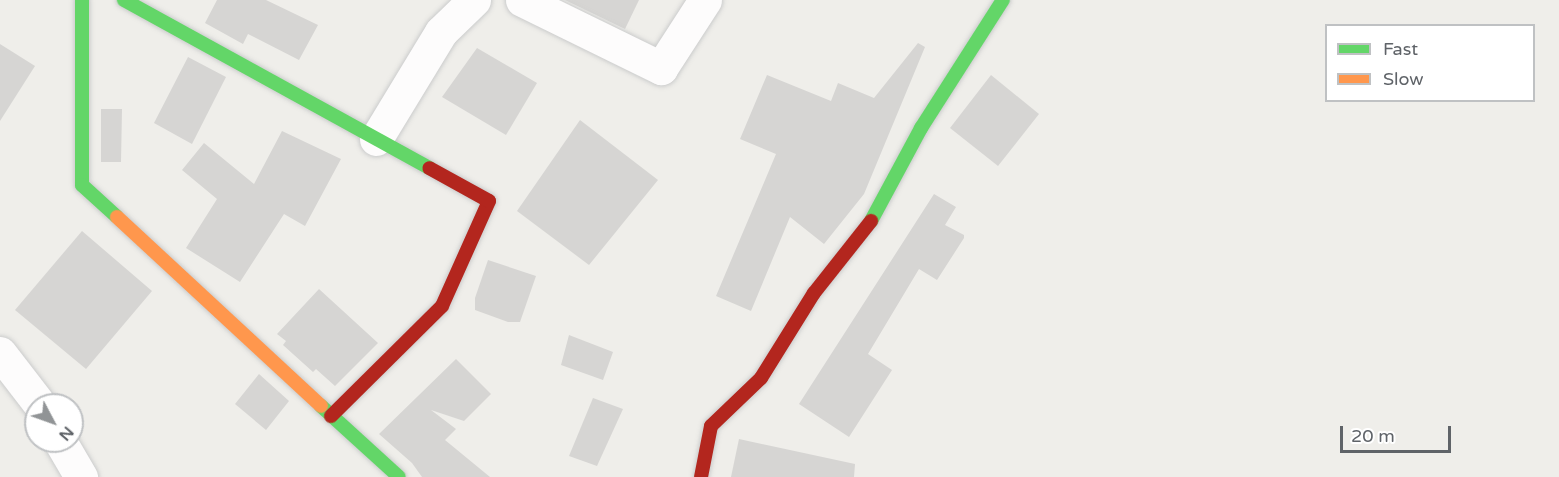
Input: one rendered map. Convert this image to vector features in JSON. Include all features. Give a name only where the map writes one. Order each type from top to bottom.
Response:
[{"type":"street","points":[[82,0],[82,185],[330,416],[399,477]]},
{"type":"street","points":[[124,0],[489,201],[442,306],[330,416]]},
{"type":"street","points":[[376,140],[441,32],[474,0]]},
{"type":"street","points":[[522,0],[661,68],[705,0]]},
{"type":"street","points":[[701,477],[711,426],[761,378],[814,293],[873,219],[921,128],[1003,0]]},
{"type":"street","points":[[0,353],[31,393]]},
{"type":"street","points":[[67,453],[81,477]]},
{"type":"building","points":[[217,0],[266,0],[318,25],[299,60],[248,34],[243,44],[205,23]]},
{"type":"building","points":[[565,0],[639,0],[625,29]]},
{"type":"building","points":[[918,43],[925,47],[864,194],[824,244],[790,217],[751,311],[716,296],[776,154],[740,139],[767,75],[831,101],[838,83],[874,98]]},
{"type":"building","points":[[0,44],[35,66],[0,121]]},
{"type":"building","points":[[477,48],[537,83],[506,135],[442,97]]},
{"type":"building","points":[[188,57],[226,77],[192,144],[154,123]]},
{"type":"building","points":[[991,75],[1039,114],[998,166],[950,128]]},
{"type":"building","points":[[101,109],[122,109],[121,162],[101,162]]},
{"type":"building","points":[[580,120],[658,180],[589,265],[517,211]]},
{"type":"building","points":[[282,131],[341,159],[305,226],[284,214],[240,282],[186,248],[217,199],[182,170],[204,143],[254,184]]},
{"type":"building","points":[[934,194],[956,207],[945,225],[964,235],[964,238],[937,280],[919,269],[868,354],[892,370],[849,437],[799,404]]},
{"type":"building","points":[[82,231],[152,291],[86,369],[15,310]]},
{"type":"building","points":[[488,260],[536,276],[520,322],[508,322],[475,310],[475,298]]},
{"type":"building","points":[[319,289],[378,343],[335,386],[316,369],[313,372],[283,345],[286,341],[277,334]]},
{"type":"building","points":[[569,335],[613,352],[603,380],[561,365]]},
{"type":"building","points":[[456,359],[491,394],[464,421],[431,410],[456,429],[445,440],[490,477],[422,477],[412,463],[379,434]]},
{"type":"building","points":[[259,374],[289,401],[266,430],[235,404]]},
{"type":"building","points":[[593,398],[623,409],[597,466],[569,456]]},
{"type":"building","points":[[739,439],[855,464],[854,477],[731,477]]},
{"type":"traffic: fast","points":[[82,0],[82,185],[117,217]]},
{"type":"traffic: fast","points":[[124,0],[429,168]]},
{"type":"traffic: fast","points":[[871,221],[921,128],[1003,0]]},
{"type":"traffic: fast","points":[[321,406],[399,477]]},
{"type":"traffic: slow","points":[[117,217],[321,406]]},
{"type":"traffic: jam","points":[[331,416],[442,306],[489,201],[429,168]]},
{"type":"traffic: jam","points":[[701,477],[711,426],[761,378],[814,293],[871,221]]}]
